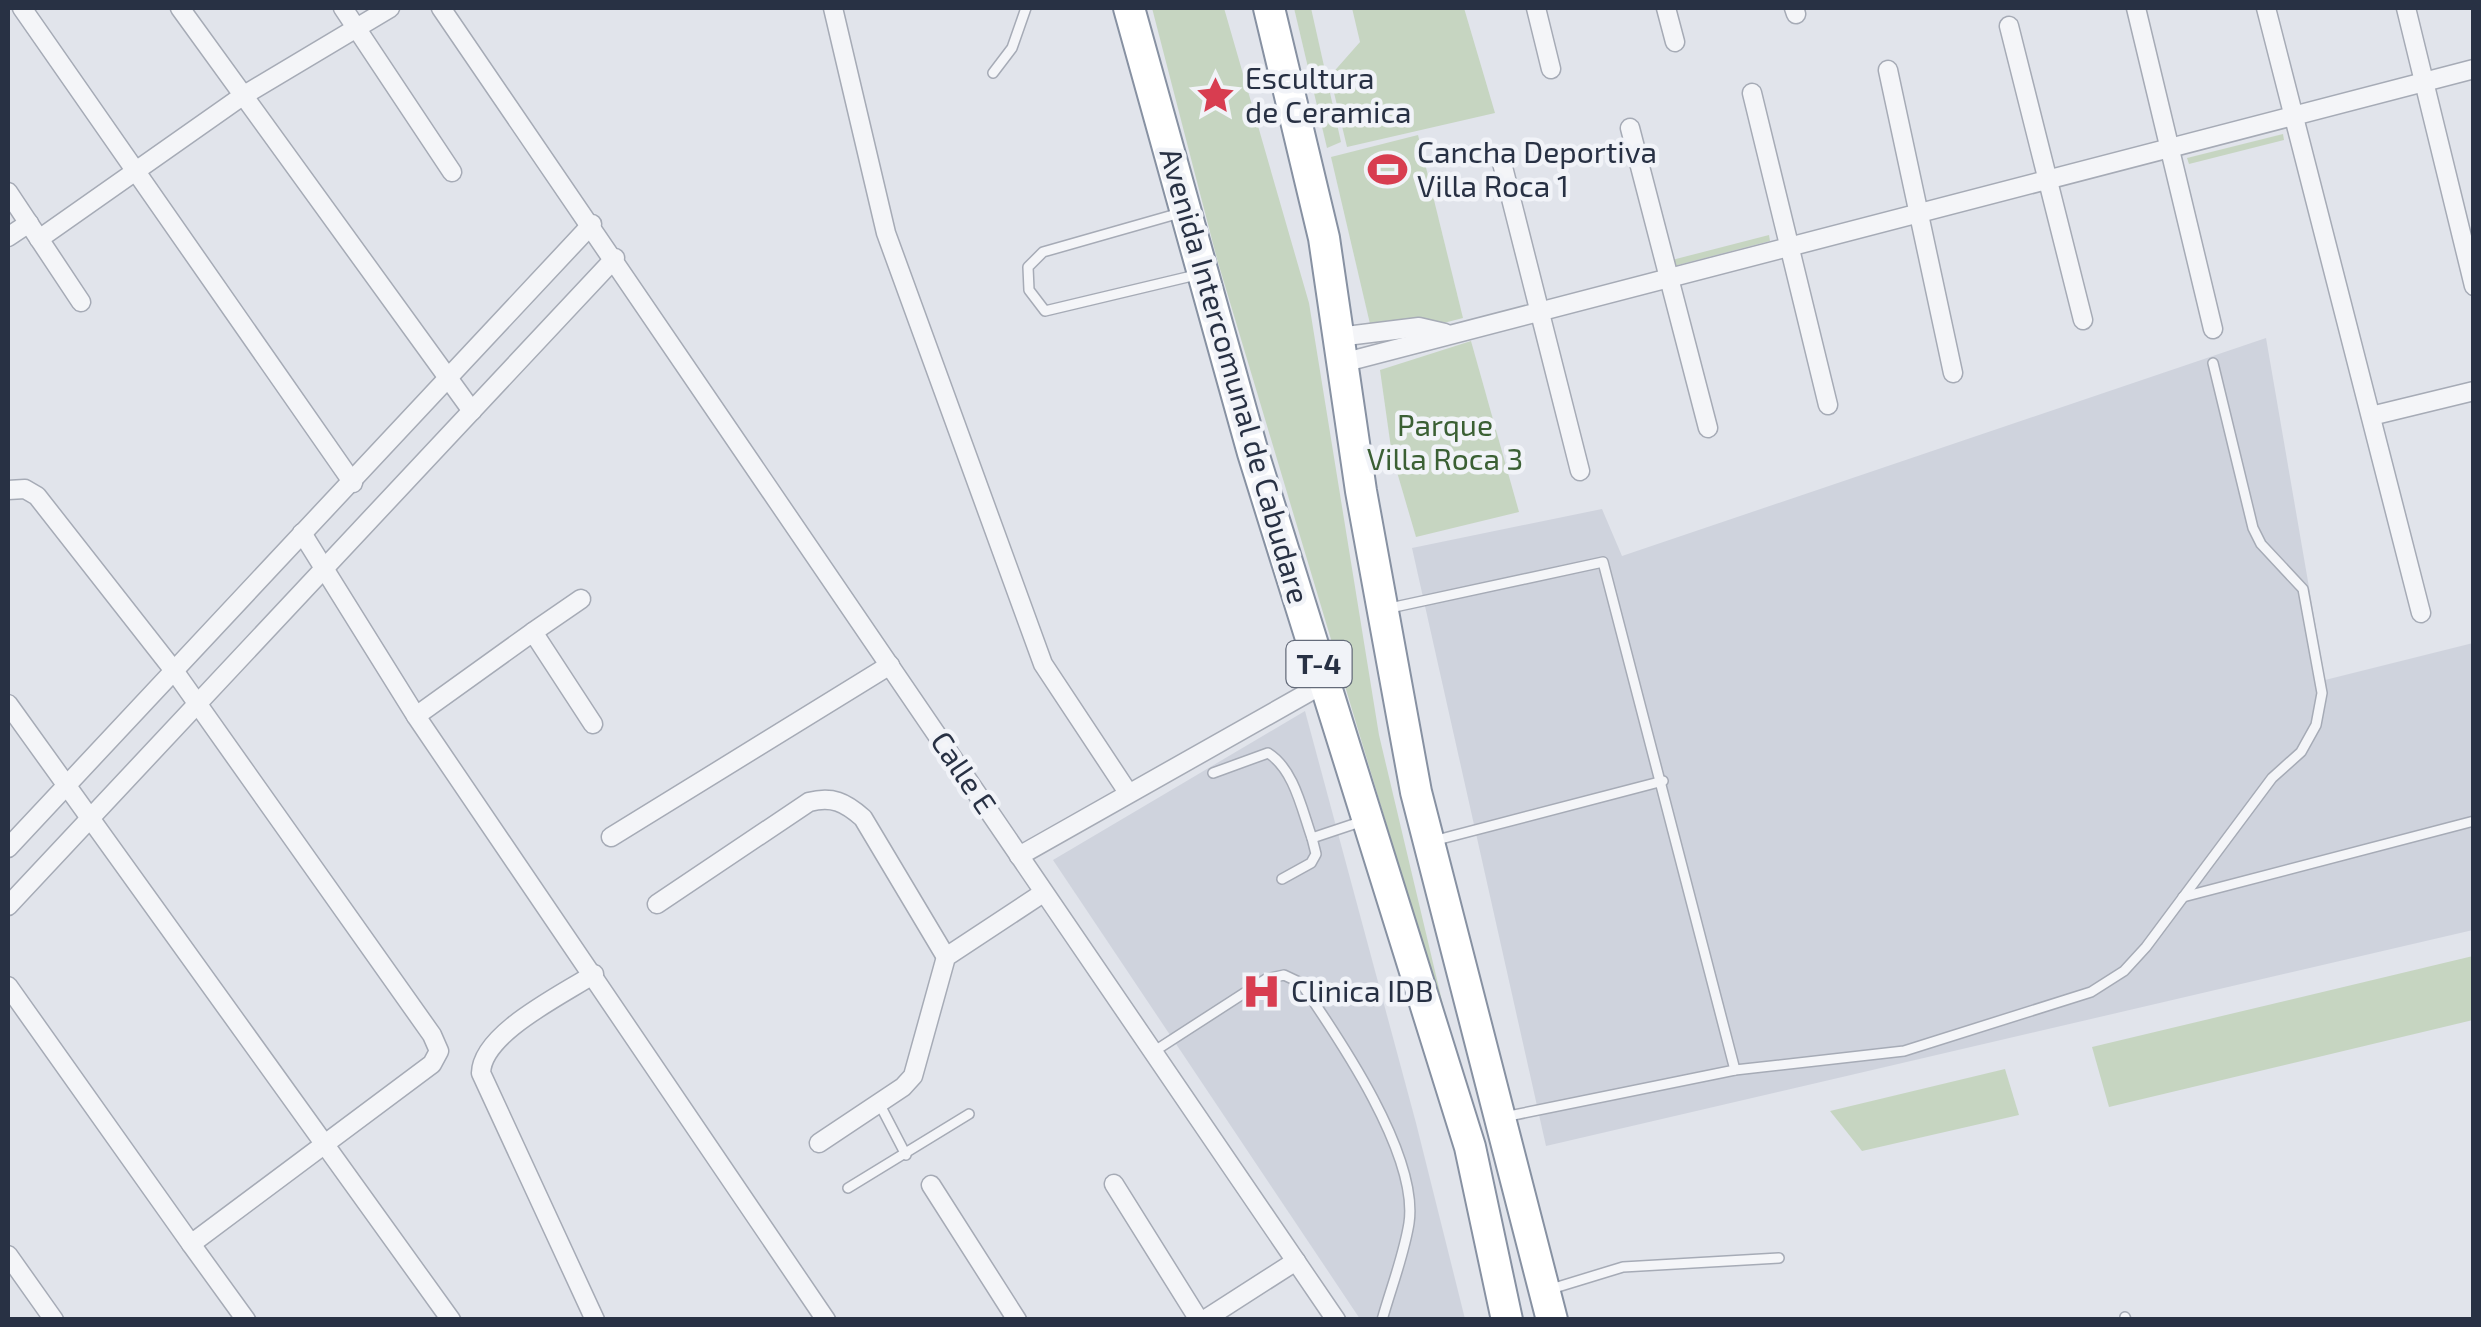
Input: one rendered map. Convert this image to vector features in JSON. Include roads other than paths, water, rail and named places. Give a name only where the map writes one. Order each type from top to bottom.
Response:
[{"type":"highway","name":"Avenida Intercomunal de Cabudare","points":[[1129,8],[1203,274],[1325,683],[1470,1147],[1508,1320]]},
{"type":"highway","name":"T-4","points":[[1269,8],[1324,238],[1383,610],[1429,842],[1547,1299]]},
{"type":"street","points":[[22,8],[352,483]]},
{"type":"street","points":[[180,8],[472,411]]},
{"type":"street","points":[[343,8],[452,172]]},
{"type":"street","points":[[8,238],[34,231],[134,170],[241,97],[390,8]]},
{"type":"street","name":"Calle E","points":[[441,8],[592,224],[1336,1320]]},
{"type":"street","points":[[832,8],[886,234],[1043,664],[1128,791]]},
{"type":"street","points":[[1536,8],[1551,70]]},
{"type":"street","points":[[1666,8],[1675,42]]},
{"type":"street","points":[[2136,8],[2214,329]]},
{"type":"street","points":[[2266,8],[2421,613]]},
{"type":"street","points":[[2406,8],[2474,286]]},
{"type":"street","points":[[2009,26],[2083,320]]},
{"type":"street","points":[[1340,350],[1427,344],[1445,333],[1540,312],[2474,69]]},
{"type":"street","points":[[1888,70],[1953,372]]},
{"type":"street","points":[[1752,93],[1828,405]]},
{"type":"street","points":[[1630,128],[1708,428]]},
{"type":"street","points":[[1502,163],[1580,471]]},
{"type":"street","points":[[8,192],[81,302]]},
{"type":"street","points":[[8,848],[592,224]]},
{"type":"street","points":[[8,906],[614,258]]},
{"type":"street","points":[[1340,350],[1420,327],[1445,333]]},
{"type":"street","points":[[2371,416],[2474,391]]},
{"type":"street","points":[[8,490],[24,489],[37,496],[174,672],[432,1035],[439,1051],[432,1064],[191,1244]]},
{"type":"street","points":[[302,533],[416,716],[826,1320]]},
{"type":"street","points":[[416,716],[582,598]]},
{"type":"street","points":[[533,632],[593,724]]},
{"type":"street","points":[[611,837],[890,665]]},
{"type":"street","points":[[1019,856],[1325,683]]},
{"type":"street","points":[[8,704],[322,1146],[451,1320]]},
{"type":"street","points":[[657,904],[808,802],[827,798],[848,804],[863,818],[946,957]]},
{"type":"street","points":[[820,1143],[912,1076],[946,957],[1044,893]]},
{"type":"street","points":[[594,974],[496,1039],[482,1060],[481,1073],[595,1320]]},
{"type":"street","points":[[8,986],[246,1320]]},
{"type":"street","points":[[1114,1184],[1202,1320],[1296,1262]]},
{"type":"street","points":[[931,1186],[1017,1320]]},
{"type":"street","points":[[8,1255],[54,1320]]},
{"type":"street","points":[[1547,1299],[1562,1320]]},
{"type":"lane","points":[[992,73],[1012,48],[1026,8]]},
{"type":"lane","points":[[1186,212],[1043,252],[1028,267],[1029,290],[1045,311],[1203,274]]},
{"type":"lane","points":[[1502,1117],[1735,1070],[1904,1051],[2091,992],[2124,971],[2272,778],[2301,752],[2316,725],[2322,692],[2303,589],[2261,544],[2253,528],[2213,363]]},
{"type":"lane","points":[[1383,610],[1603,562],[1735,1070]]},
{"type":"lane","points":[[1213,773],[1268,753],[1281,761],[1316,854],[1311,862],[1282,878]]},
{"type":"lane","points":[[1429,842],[1663,781]]},
{"type":"lane","points":[[1312,838],[1368,819]]},
{"type":"lane","points":[[2182,897],[2474,821]]},
{"type":"lane","points":[[1153,1052],[1266,979],[1284,975],[1301,982],[1368,1082],[1402,1175],[1410,1220],[1382,1320]]},
{"type":"lane","points":[[879,1103],[906,1155]]},
{"type":"lane","points":[[848,1188],[969,1114]]},
{"type":"lane","points":[[1547,1299],[1623,1266],[1779,1258]]},
{"type":"place","name":"Escultura de Ceramica","points":[[1215,96]]},
{"type":"place","name":"Cancha Deportiva Villa Roca 1","points":[[1387,170]]},
{"type":"place","name":"Clinica IDB","points":[[1261,992]]},
{"type":"park label","name":"Parque Villa Roca 3","points":[[1445,443]]}]
